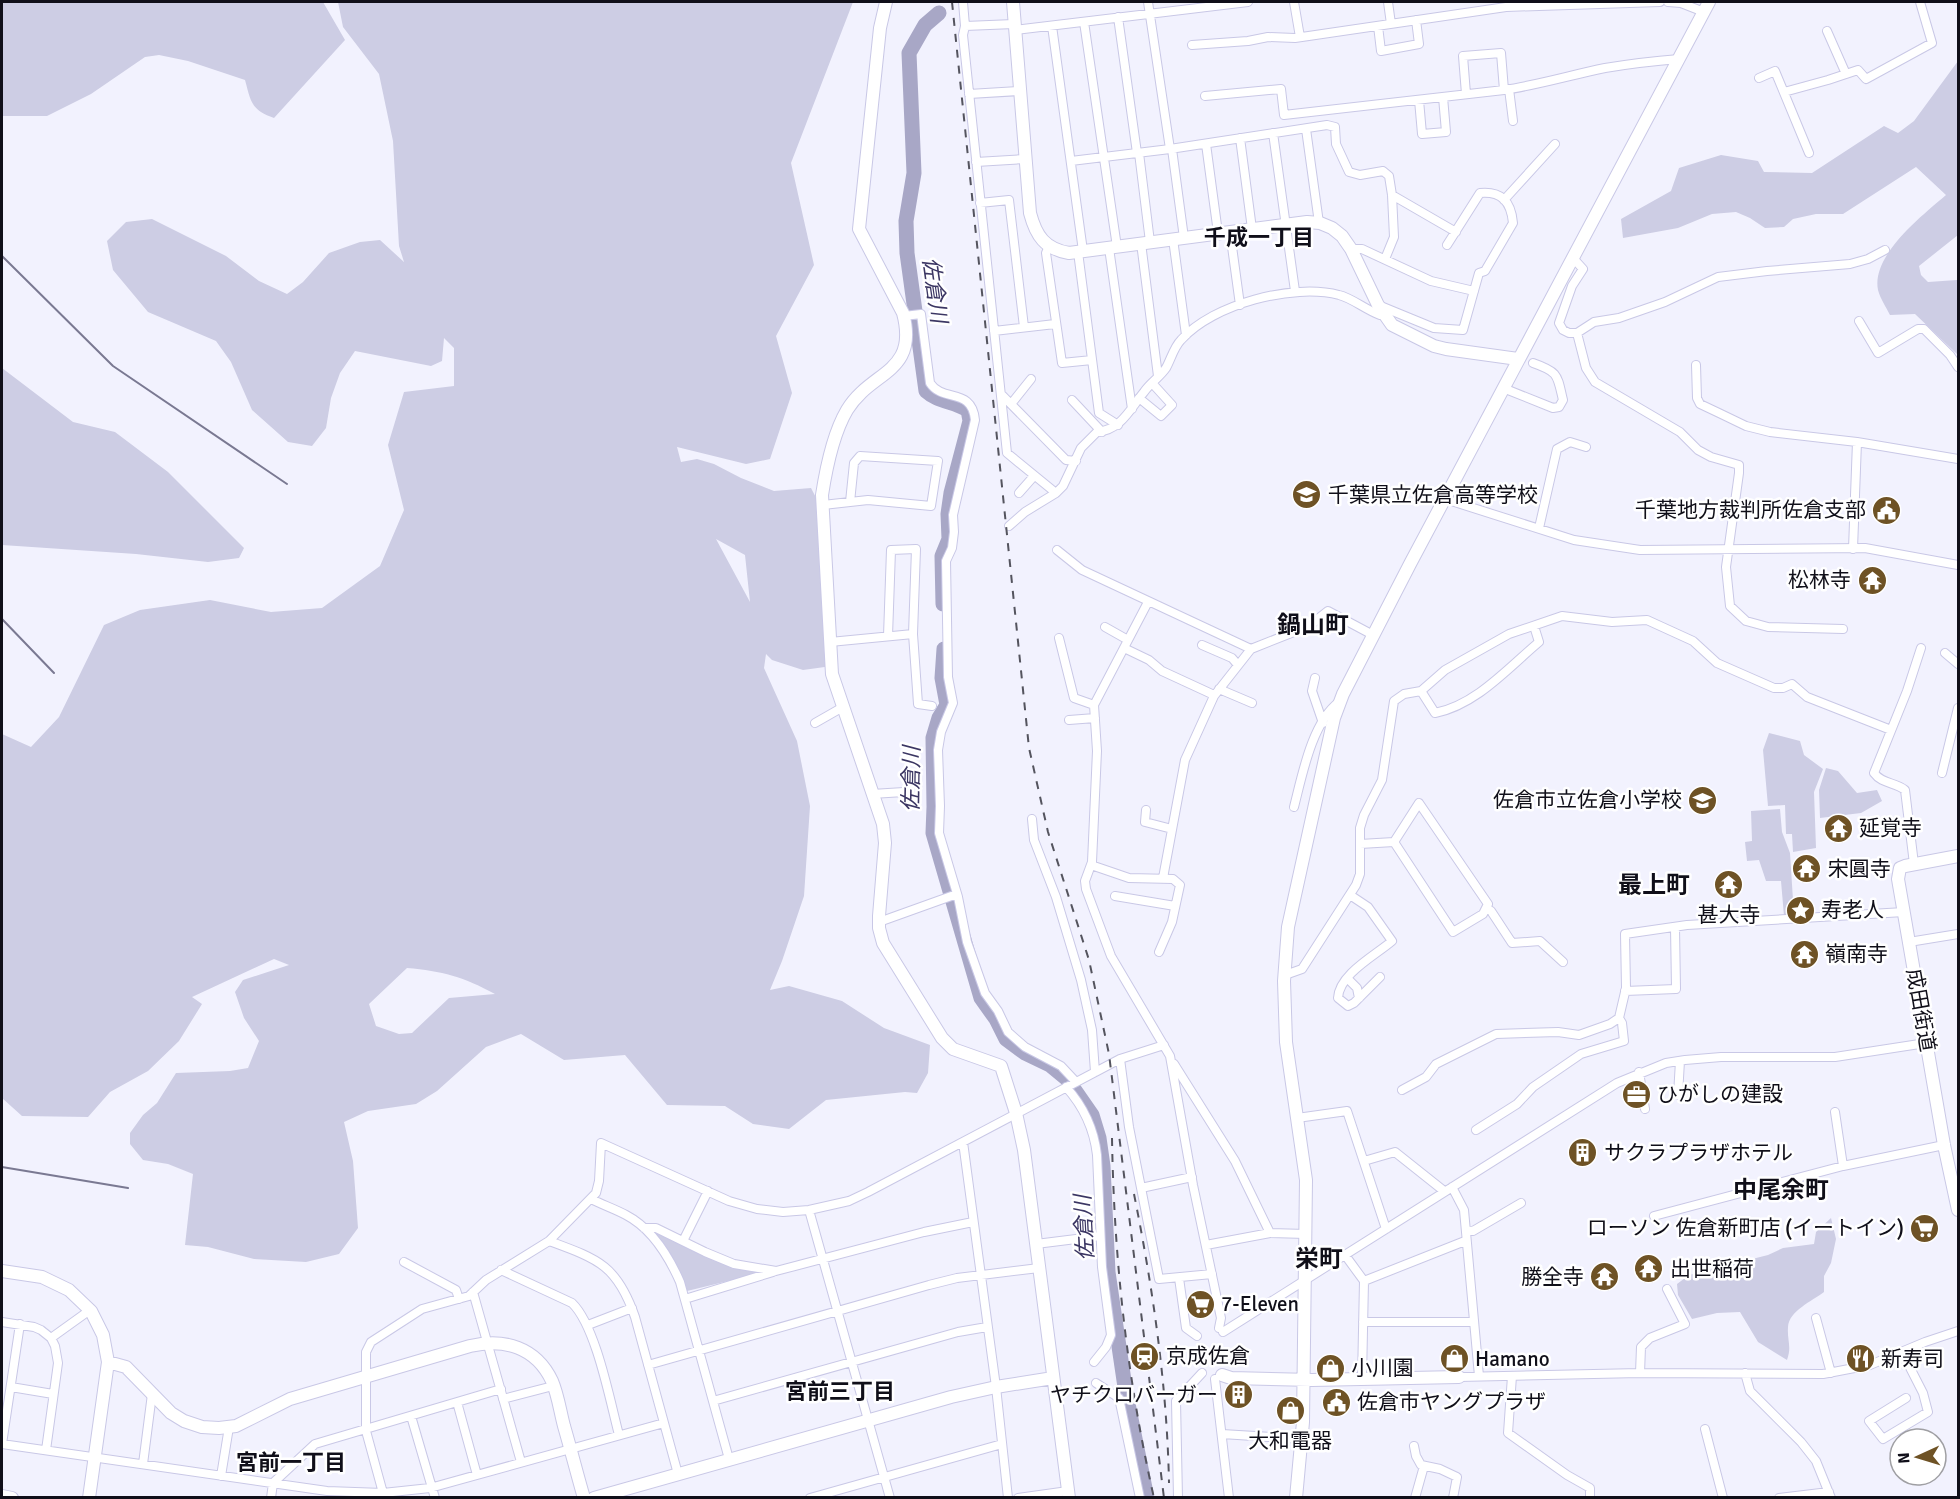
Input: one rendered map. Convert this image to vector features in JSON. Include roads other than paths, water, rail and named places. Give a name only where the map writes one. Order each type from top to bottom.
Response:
[{"type":"street","points":[[886,2],[880,28],[859,229],[904,316],[907,326],[906,340],[897,364],[856,399],[841,421],[825,479],[823,505],[832,674],[883,824],[885,843],[879,922],[883,943],[942,1038],[953,1049],[1001,1066],[1016,1113],[1024,1150],[1068,1494],[1018,1497]]},
{"type":"street","points":[[963,2],[965,26],[963,35],[1007,453],[1056,493]]},
{"type":"street","points":[[1013,2],[1030,213],[1035,231],[1049,246],[1060,251],[1081,251],[1286,224],[1319,223],[1332,228],[1342,236],[1351,249],[1380,309],[1392,325],[1434,346],[1518,359]]},
{"type":"street","points":[[1148,2],[1171,149],[1186,335]]},
{"type":"street","points":[[965,26],[1052,26],[1149,14],[1183,6],[1248,2]]},
{"type":"street","points":[[1294,2],[1300,37]]},
{"type":"street","points":[[1388,2],[1391,24]]},
{"type":"street","points":[[1192,45],[1248,41],[1268,36],[1300,37],[1505,4],[1660,2]]},
{"type":"street","points":[[1296,1497],[1302,1438],[1304,1380],[1306,1180],[1286,1042],[1285,975],[1288,927],[1335,717],[1373,635],[1706,7],[1668,2]]},
{"type":"street","points":[[1784,92],[1858,70],[1866,79],[1932,43],[1920,2]]},
{"type":"street","points":[[1118,17],[1138,153],[1158,376]]},
{"type":"street","points":[[1378,26],[1381,51],[1419,44],[1416,20]]},
{"type":"street","points":[[1084,22],[1104,157],[1132,409]]},
{"type":"street","points":[[1052,26],[1071,161],[1092,360],[1100,413],[1118,425]]},
{"type":"street","points":[[1827,31],[1846,74]]},
{"type":"street","points":[[1466,94],[1463,56],[1501,53],[1513,121]]},
{"type":"street","points":[[1205,96],[1281,89],[1284,115],[1507,90],[1612,67],[1679,59]]},
{"type":"street","points":[[1759,78],[1775,71],[1809,153]]},
{"type":"street","points":[[969,94],[1020,91]]},
{"type":"street","points":[[1419,100],[1422,134],[1446,132],[1443,97]]},
{"type":"street","points":[[1071,161],[1171,149],[1327,125],[1335,127],[1336,144],[1349,172],[1360,175],[1383,171],[1389,176],[1394,237],[1384,259]]},
{"type":"street","points":[[1306,129],[1319,223]]},
{"type":"street","points":[[1273,134],[1295,291]]},
{"type":"street","points":[[1240,138],[1252,229]]},
{"type":"street","points":[[1206,144],[1240,305]]},
{"type":"street","points":[[1504,200],[1555,144]]},
{"type":"street","points":[[976,162],[1025,159]]},
{"type":"street","points":[[1380,309],[1434,328],[1463,330],[1479,273],[1485,271],[1513,223],[1512,215],[1500,195],[1494,192],[1480,193],[1447,245]]},
{"type":"street","points":[[1392,195],[1456,232]]},
{"type":"street","points":[[980,203],[1009,200],[1024,327]]},
{"type":"street","points":[[1049,246],[1046,253],[1062,363],[1092,360]]},
{"type":"street","points":[[1351,249],[1362,249],[1431,281],[1474,291]]},
{"type":"street","points":[[1573,258],[1583,269],[1572,286],[1559,323],[1563,330],[1569,333],[1577,333],[1594,322],[1619,318],[1665,302],[1718,278],[1850,264],[1868,259],[1885,250]]},
{"type":"street","points":[[1009,526],[1063,486],[1081,448],[1097,432],[1108,431],[1118,425],[1165,369],[1179,341],[1214,314],[1274,295],[1295,291],[1341,295],[1380,315],[1380,309]]},
{"type":"street","points":[[904,316],[921,314],[930,383],[934,389],[941,394],[960,397],[968,403],[974,411],[975,420],[953,515],[954,532],[946,561],[948,677],[952,703],[941,732],[938,750],[939,833],[957,894],[967,942],[985,993],[998,1011],[1008,1032],[1025,1047],[1061,1066],[1076,1082]]},
{"type":"street","points":[[1858,321],[1878,353],[1918,328],[1924,329],[1959,367]]},
{"type":"street","points":[[994,331],[1055,324]]},
{"type":"street","points":[[1577,333],[1586,368],[1595,382],[1680,432],[1698,450],[1711,457],[1739,465],[1726,567],[1730,606],[1746,621],[1768,627],[1843,629]]},
{"type":"street","points":[[1503,387],[1553,408],[1559,407],[1563,400],[1557,375],[1548,368],[1533,363]]},
{"type":"street","points":[[1696,365],[1697,398],[1700,404],[1746,426],[1770,432],[1857,442],[1959,459]]},
{"type":"street","points":[[1011,404],[1031,379]]},
{"type":"street","points":[[1139,398],[1161,416],[1172,405],[1152,383]]},
{"type":"street","points":[[1000,393],[1066,460],[1076,461]]},
{"type":"street","points":[[1072,400],[1102,432]]},
{"type":"street","points":[[1539,528],[1557,449],[1570,442],[1586,447]]},
{"type":"street","points":[[1853,549],[1857,442]]},
{"type":"street","points":[[823,505],[850,502],[868,500],[931,506],[938,461],[860,456],[854,463],[850,502]]},
{"type":"street","points":[[1019,493],[1034,476]]},
{"type":"street","points":[[1445,499],[1574,540],[1640,550],[1882,550],[1959,565]]},
{"type":"street","points":[[888,636],[891,550],[916,549],[913,634],[918,704],[932,706]]},
{"type":"street","points":[[1057,550],[1083,570],[1251,649]]},
{"type":"street","points":[[1148,602],[1094,705],[1097,751],[1091,865],[1085,881],[1086,889],[1111,956],[1171,1060],[1235,1161],[1270,1233]]},
{"type":"street","points":[[1163,878],[1185,760],[1216,692],[1251,649],[1309,626],[1328,611],[1373,635]]},
{"type":"street","points":[[1285,975],[1302,969],[1356,885],[1360,874],[1360,828],[1382,780],[1394,701],[1404,694],[1421,691],[1445,670],[1509,634],[1562,616],[1612,621],[1647,621],[1693,641],[1717,663],[1774,688],[1783,688],[1792,684],[1807,697],[1891,730]]},
{"type":"street","points":[[1421,691],[1435,713],[1450,710],[1474,697],[1539,642],[1534,626]]},
{"type":"street","points":[[1105,627],[1128,640]]},
{"type":"street","points":[[830,642],[913,634]]},
{"type":"street","points":[[1059,638],[1074,698],[1094,705]]},
{"type":"street","points":[[1202,645],[1232,658],[1238,665]]},
{"type":"street","points":[[1124,648],[1149,660],[1162,671],[1252,703]]},
{"type":"street","points":[[1921,648],[1874,773],[1881,781],[1905,790],[1914,864],[1959,856]]},
{"type":"street","points":[[1945,653],[1959,664]]},
{"type":"street","points":[[1315,678],[1312,691],[1323,723]]},
{"type":"street","points":[[1294,807],[1308,753],[1330,709],[1341,701]]},
{"type":"street","points":[[815,723],[843,707]]},
{"type":"street","points":[[1942,773],[1954,740],[1959,708]]},
{"type":"street","points":[[1069,720],[1095,718]]},
{"type":"street","points":[[872,794],[904,792]]},
{"type":"street","points":[[1419,802],[1488,904],[1483,914],[1453,932],[1394,842],[1419,802]]},
{"type":"street","points":[[1146,810],[1145,822],[1172,829]]},
{"type":"street","points":[[1032,819],[1034,840],[1056,897],[1081,980],[1092,1030],[1095,1072]]},
{"type":"street","points":[[1360,844],[1394,842]]},
{"type":"street","name":"成田街道","points":[[1914,864],[1900,868],[1898,879],[1944,1145],[1959,1210]]},
{"type":"street","points":[[1091,865],[1129,878],[1173,879],[1180,885],[1172,922],[1159,952]]},
{"type":"street","points":[[879,922],[957,894]]},
{"type":"street","points":[[1350,895],[1368,907],[1392,941],[1381,951],[1363,961],[1339,991],[1338,998],[1348,1006],[1354,1003],[1380,977]]},
{"type":"street","points":[[1115,896],[1175,906]]},
{"type":"street","points":[[1486,908],[1491,911],[1512,943],[1540,941],[1563,962]]},
{"type":"street","points":[[1476,1130],[1517,1104],[1533,1087],[1581,1054],[1624,1041],[1622,1023],[1619,1018],[1625,991],[1625,934],[1675,927],[1904,912]]},
{"type":"street","points":[[1625,991],[1676,989],[1675,927]]},
{"type":"street","points":[[1909,942],[1959,934]]},
{"type":"street","points":[[1348,979],[1357,988],[1359,998]]},
{"type":"street","points":[[1402,1090],[1426,1077],[1436,1064],[1496,1034],[1558,1032],[1579,1035],[1610,1024],[1619,1018]]},
{"type":"street","points":[[1171,1060],[1192,1178],[1221,1318],[1221,1330],[1305,1280],[1617,1083],[1639,1072],[1680,1061],[1720,1057],[1835,1057],[1926,1043]]},
{"type":"street","points":[[383,1493],[366,1429],[366,1352],[371,1342],[422,1309],[469,1296],[486,1280],[549,1241],[596,1193],[601,1143],[729,1201],[757,1209],[783,1212],[809,1210],[849,1201],[1120,1059],[1164,1045]]},
{"type":"street","points":[[1120,1059],[1129,1127],[1159,1279],[1212,1274]]},
{"type":"street","points":[[1678,1095],[1680,1061]]},
{"type":"street","points":[[1639,1072],[1645,1108]]},
{"type":"street","points":[[1066,1087],[1083,1110],[1095,1141],[1102,1267],[1111,1335],[1107,1347],[1094,1362]]},
{"type":"street","points":[[1297,1118],[1347,1111],[1386,1229]]},
{"type":"street","points":[[1835,1112],[1843,1166]]},
{"type":"street","points":[[963,1142],[996,1387],[1008,1497]]},
{"type":"street","points":[[1654,1216],[1843,1166],[1944,1145]]},
{"type":"street","points":[[1364,1161],[1395,1152],[1448,1189],[1464,1210],[1479,1376]]},
{"type":"street","points":[[1141,1188],[1192,1178]]},
{"type":"street","points":[[683,1241],[708,1191]]},
{"type":"street","points":[[591,1199],[628,1216],[644,1228],[673,1267],[685,1299],[729,1459]]},
{"type":"street","points":[[1466,1230],[1473,1231],[1521,1203]]},
{"type":"street","points":[[809,1210],[890,1497]]},
{"type":"street","points":[[685,1299],[756,1279],[776,1270],[924,1232],[973,1222]]},
{"type":"street","points":[[644,1228],[656,1228],[734,1264],[776,1270]]},
{"type":"street","points":[[1206,1245],[1270,1233],[1305,1234]]},
{"type":"street","points":[[1036,1244],[1101,1236]]},
{"type":"street","points":[[549,1241],[581,1253],[607,1267],[627,1295],[678,1474]]},
{"type":"street","points":[[1364,1281],[1465,1241]]},
{"type":"street","points":[[1345,1255],[1364,1281],[1362,1379]]},
{"type":"street","points":[[404,1262],[456,1290],[459,1299]]},
{"type":"street","points":[[648,1365],[938,1283],[1039,1268]]},
{"type":"street","points":[[501,1270],[572,1303],[580,1311],[588,1325],[619,1435]]},
{"type":"street","points":[[2,1271],[42,1277],[76,1295],[90,1310],[103,1335],[108,1362],[89,1497]]},
{"type":"street","points":[[1179,1278],[1186,1328],[1197,1336]]},
{"type":"street","points":[[1640,1373],[1641,1347],[1650,1338],[1685,1324],[1667,1289]]},
{"type":"street","points":[[473,1292],[521,1462]]},
{"type":"street","points":[[588,1325],[632,1308]]},
{"type":"street","points":[[51,1338],[90,1310]]},
{"type":"street","points":[[1816,1318],[1831,1373]]},
{"type":"street","points":[[2,1322],[34,1327],[51,1338],[58,1355],[46,1450]]},
{"type":"street","points":[[1364,1322],[1473,1322]]},
{"type":"street","points":[[20,1324],[2,1444],[327,1491],[383,1493],[433,1487],[664,1422]]},
{"type":"street","points":[[713,1401],[958,1332],[987,1327]]},
{"type":"street","points":[[1229,1497],[1218,1377],[1304,1380],[1640,1373],[1831,1373],[1870,1365],[1925,1342],[1959,1331]]},
{"type":"street","points":[[108,1362],[126,1367],[171,1413],[184,1421],[202,1427],[229,1427],[236,1426],[290,1399],[470,1346],[488,1343],[508,1344],[527,1352],[545,1370],[553,1386],[584,1497]]},
{"type":"street","points":[[1902,1352],[1923,1393],[1929,1412],[1883,1438],[1869,1420],[1906,1398]]},
{"type":"street","points":[[1178,1497],[1176,1401],[1202,1373]]},
{"type":"street","points":[[1745,1374],[1750,1391],[1801,1442],[1816,1461],[1830,1495],[1779,1497]]},
{"type":"street","points":[[1512,1376],[1508,1433],[1567,1475],[1590,1488],[1590,1497]]},
{"type":"street","points":[[594,1497],[951,1396],[1053,1378]]},
{"type":"street","points":[[1096,1383],[1119,1398],[1140,1497]]},
{"type":"street","points":[[504,1399],[553,1386]]},
{"type":"street","points":[[11,1387],[54,1394]]},
{"type":"street","points":[[271,1497],[273,1483],[315,1444],[501,1389]]},
{"type":"street","points":[[143,1464],[152,1394]]},
{"type":"street","points":[[457,1402],[477,1475]]},
{"type":"street","points":[[411,1416],[435,1497]]},
{"type":"street","points":[[221,1476],[229,1427]]},
{"type":"street","points":[[1705,1429],[1723,1497]]},
{"type":"street","points":[[1222,1434],[1302,1438]]},
{"type":"street","points":[[810,1497],[1002,1444]]},
{"type":"street","points":[[1414,1446],[1421,1465],[1440,1469],[1457,1477],[1453,1497]]},
{"type":"street","points":[[1415,1497],[1424,1466]]},
{"type":"street","points":[[2,1496],[12,1497]]},
{"type":"waterway","name":"佐倉川","points":[[939,13],[925,25],[909,53],[914,173],[906,221],[907,253],[926,391],[968,410],[970,421],[951,493],[948,514],[949,539],[942,556],[943,604]]},
{"type":"waterway","points":[[2,256],[113,366],[287,484]]},
{"type":"waterway","points":[[2,619],[54,673]]},
{"type":"waterway","name":"佐倉川","points":[[944,649],[942,678],[947,705],[939,718],[933,738],[933,833],[981,998],[996,1019],[1006,1039],[1025,1053],[1050,1065],[1067,1079],[1092,1115],[1099,1138],[1103,1166],[1108,1272],[1126,1394],[1147,1498]]},
{"type":"waterway","points":[[2,1167],[128,1188]]},
{"type":"railway","points":[[952,2],[1029,748],[1048,832],[1089,960],[1109,1054],[1164,1498]]},
{"type":"railway","points":[[1112,1138],[1119,1274],[1129,1364],[1154,1498]]},
{"type":"railway","points":[[1134,1194],[1158,1337],[1169,1483]]},
{"type":"place","name":"千葉県立佐倉高等学校","points":[[1307,495]]},
{"type":"place","name":"千葉地方裁判所佐倉支部","points":[[1887,510]]},
{"type":"place","name":"松林寺","points":[[1872,580]]},
{"type":"place","name":"佐倉市立佐倉小学校","points":[[1703,800]]},
{"type":"place","name":"延覚寺","points":[[1838,828]]},
{"type":"place","name":"宋圓寺","points":[[1807,869]]},
{"type":"place","name":"甚大寺","points":[[1729,884]]},
{"type":"place","name":"寿老人","points":[[1800,910]]},
{"type":"place","name":"嶺南寺","points":[[1804,954]]},
{"type":"place","name":"ひがしの建設","points":[[1636,1094]]},
{"type":"place","name":"サクラプラザホテル","points":[[1583,1153]]},
{"type":"place","name":"ローソン 佐倉新町店 (イートイン)","points":[[1925,1228]]},
{"type":"place","name":"出世稲荷","points":[[1649,1269]]},
{"type":"place","name":"勝全寺","points":[[1605,1277]]},
{"type":"place","name":"7-Eleven","points":[[1200,1304]]},
{"type":"place","name":"京成佐倉","points":[[1145,1356]]},
{"type":"place","name":"Hamano","points":[[1454,1359]]},
{"type":"place","name":"新寿司","points":[[1860,1359]]},
{"type":"place","name":"小川園","points":[[1330,1368]]},
{"type":"place","name":"ヤチクロバーガー","points":[[1239,1395]]},
{"type":"place","name":"佐倉市ヤングプラザ","points":[[1336,1402]]},
{"type":"place","name":"大和電器","points":[[1290,1410]]},
{"type":"district","name":"千成一丁目","points":[[1259,237]]},
{"type":"district","name":"鍋山町","points":[[1313,625]]},
{"type":"district","name":"最上町","points":[[1654,885]]},
{"type":"district","name":"中尾余町","points":[[1781,1190]]},
{"type":"district","name":"栄町","points":[[1319,1259]]},
{"type":"district","name":"宮前三丁目","points":[[840,1391]]},
{"type":"district","name":"宮前一丁目","points":[[291,1462]]}]
